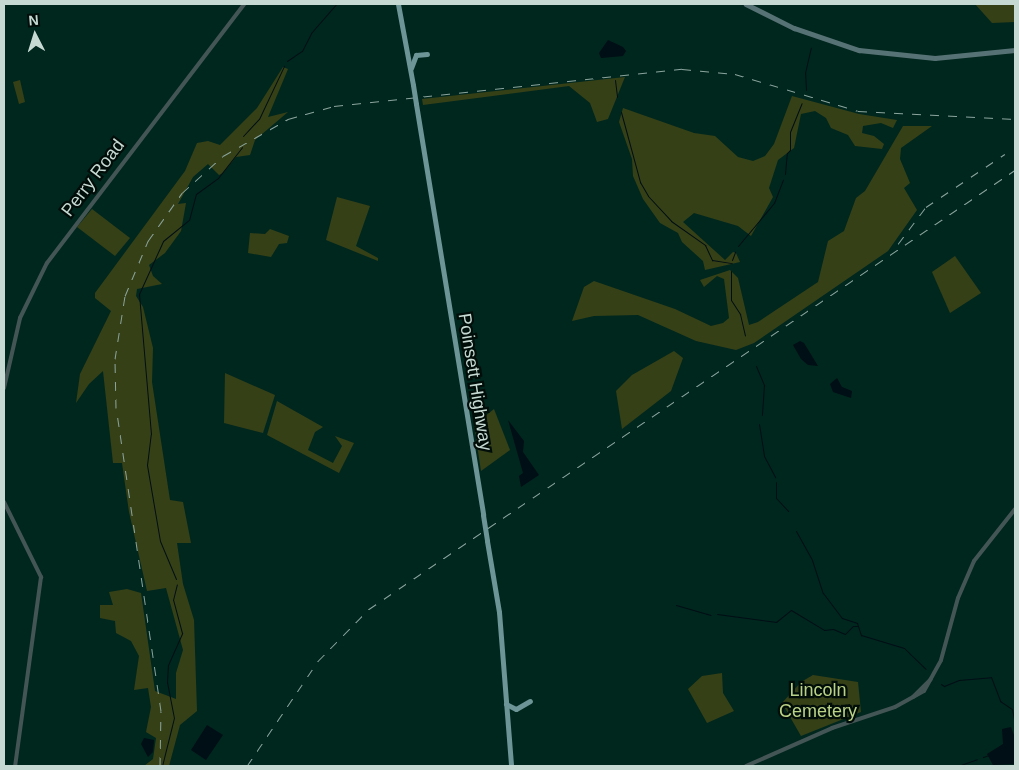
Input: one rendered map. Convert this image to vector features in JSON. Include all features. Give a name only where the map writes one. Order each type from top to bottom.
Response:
[{"type":"highway","name":"Poinsett Highway","points":[[398,4],[491,559],[511,766]]},
{"type":"highway","points":[[410,71],[416,55],[427,54]]},
{"type":"highway","points":[[506,704],[516,710],[530,701]]},
{"type":"main road","points":[[746,4],[799,30],[868,52],[942,58],[1015,50]]},
{"type":"street","name":"Perry Road","points":[[4,388],[20,318],[47,263],[244,4]]},
{"type":"street","points":[[4,502],[40,578],[16,766]]},
{"type":"street","points":[[746,766],[832,728],[895,707],[913,697],[931,679],[943,654],[956,605],[970,571],[988,540],[1015,509]]},
{"type":"green space","points":[[975,4],[1015,4],[1015,22],[992,23]]},
{"type":"green space","points":[[283,67],[288,69],[268,117],[288,112],[255,140],[250,155],[236,157],[223,173],[219,175],[208,164],[193,177],[178,204],[186,203],[181,231],[165,253],[149,265],[153,276],[162,284],[137,289],[136,296],[143,307],[153,348],[152,382],[170,500],[183,502],[191,543],[177,543],[183,584],[194,620],[197,711],[180,725],[169,766],[144,766],[153,759],[156,738],[146,732],[151,707],[148,688],[134,690],[139,656],[131,641],[116,633],[115,621],[100,618],[100,605],[113,605],[109,592],[127,589],[141,593],[155,691],[176,699],[176,673],[183,650],[166,588],[147,591],[129,512],[122,463],[113,463],[103,371],[89,384],[76,403],[80,374],[111,311],[95,298],[95,293],[185,171],[197,143],[208,141],[220,145],[257,108]]},
{"type":"green space","points":[[625,77],[608,119],[597,122],[590,103],[569,86],[423,105],[422,99]]},
{"type":"green space","points":[[20,80],[25,102],[19,104],[13,82]]},
{"type":"green space","points":[[792,96],[859,114],[897,120],[893,128],[881,123],[863,126],[862,133],[874,136],[884,144],[882,149],[855,146],[848,135],[831,128],[826,118],[815,111],[801,114],[794,148],[778,160],[769,188],[773,197],[751,236],[738,226],[694,213],[683,222],[725,260],[733,252],[736,253],[740,262],[705,270],[703,261],[682,242],[678,233],[660,223],[643,199],[633,176],[632,159],[619,122],[623,108],[694,133],[715,136],[738,157],[753,161],[765,156],[774,144]]},
{"type":"green space","points":[[903,126],[932,126],[901,148],[900,159],[910,183],[904,188],[917,210],[888,251],[754,343],[736,350],[696,341],[638,315],[594,316],[572,321],[584,287],[594,281],[675,309],[711,326],[723,323],[729,318],[724,279],[717,276],[704,287],[700,280],[730,270],[738,278],[749,325],[758,322],[818,282],[828,241],[844,231],[856,198],[865,191]]},
{"type":"green space","points":[[337,197],[370,206],[356,246],[378,258],[378,261],[326,240]]},
{"type":"green space","points":[[92,209],[130,238],[115,256],[77,227]]},
{"type":"green space","points":[[270,229],[289,236],[287,243],[279,244],[271,257],[248,253],[250,233],[265,234]]},
{"type":"green space","points":[[955,256],[981,293],[950,313],[932,272]]},
{"type":"green space","points":[[674,351],[683,358],[671,391],[622,429],[616,391],[632,375]]},
{"type":"green space","points":[[225,373],[275,395],[263,433],[224,423]]},
{"type":"green space","points":[[277,401],[323,427],[315,432],[308,450],[333,463],[342,446],[335,436],[354,443],[339,473],[267,435]]},
{"type":"green space","points":[[494,409],[510,450],[481,471],[474,425]]},
{"type":"green space","points":[[722,673],[723,693],[734,711],[707,723],[688,689],[702,676]]},
{"type":"green space","name":"Lincoln Cemetery","points":[[813,675],[858,682],[861,712],[801,736],[782,703],[801,682]]},
{"type":"shaded area","points":[[608,40],[623,47],[626,51],[623,56],[601,58],[599,53]]},
{"type":"shaded area","points":[[800,341],[804,343],[818,366],[808,365],[801,359],[793,345]]},
{"type":"shaded area","points":[[837,378],[842,387],[852,391],[851,398],[833,392],[830,384]]},
{"type":"shaded area","points":[[508,420],[524,441],[523,452],[539,475],[521,487],[519,476],[523,473]]},
{"type":"shaded area","points":[[207,725],[223,735],[206,760],[191,750]]},
{"type":"shaded area","points":[[1011,727],[1015,738],[1015,764],[993,765],[987,754],[1003,744],[1002,729]]},
{"type":"shaded area","points":[[144,738],[154,740],[153,752],[148,757],[141,744]]},
{"type":"waterway","points":[[287,61],[302,51],[311,33],[336,4]]},
{"type":"waterway","points":[[806,90],[805,73],[811,48]]},
{"type":"waterway","points":[[243,136],[259,119],[284,66]]},
{"type":"waterway","points":[[615,80],[617,97]]},
{"type":"waterway","points":[[785,174],[787,153],[790,150],[790,132],[802,103]]},
{"type":"waterway","points":[[621,112],[640,182],[648,196],[671,221],[705,245],[712,260],[732,263]]},
{"type":"waterway","points":[[176,579],[160,541],[147,465],[151,434],[139,294],[163,241],[189,220],[196,194],[218,178],[242,147]]},
{"type":"waterway","points":[[738,246],[774,203],[783,180]]},
{"type":"waterway","points":[[732,260],[735,252]]},
{"type":"waterway","points":[[731,271],[731,300],[740,314],[745,335]]},
{"type":"waterway","points":[[756,366],[764,385],[762,415]]},
{"type":"waterway","points":[[759,424],[764,456],[775,477]]},
{"type":"waterway","points":[[776,482],[776,498],[788,511]]},
{"type":"waterway","points":[[796,531],[812,560],[823,593],[842,618],[857,623],[861,635],[904,648],[926,669]]},
{"type":"waterway","points":[[162,766],[174,718],[167,683],[168,665],[182,633],[173,600],[177,584]]},
{"type":"waterway","points":[[676,605],[711,615]]},
{"type":"waterway","points":[[717,614],[776,622],[791,610],[824,630],[833,629],[845,634],[853,626],[857,626]]},
{"type":"waterway","points":[[941,684],[944,686],[959,680],[991,677],[1000,701],[1012,709],[1015,724]]},
{"type":"waterway","points":[[983,757],[989,755]]},
{"type":"waterway","points":[[958,766],[977,759]]},
{"type":"railway","points":[[160,766],[161,711],[116,408],[115,359],[125,296],[148,241],[182,193],[223,156],[288,119],[334,106],[682,69],[735,74],[858,111],[1015,119]]},
{"type":"railway","points":[[898,244],[926,207],[1005,154]]},
{"type":"railway","points":[[247,766],[318,661],[369,609],[1015,170]]}]
